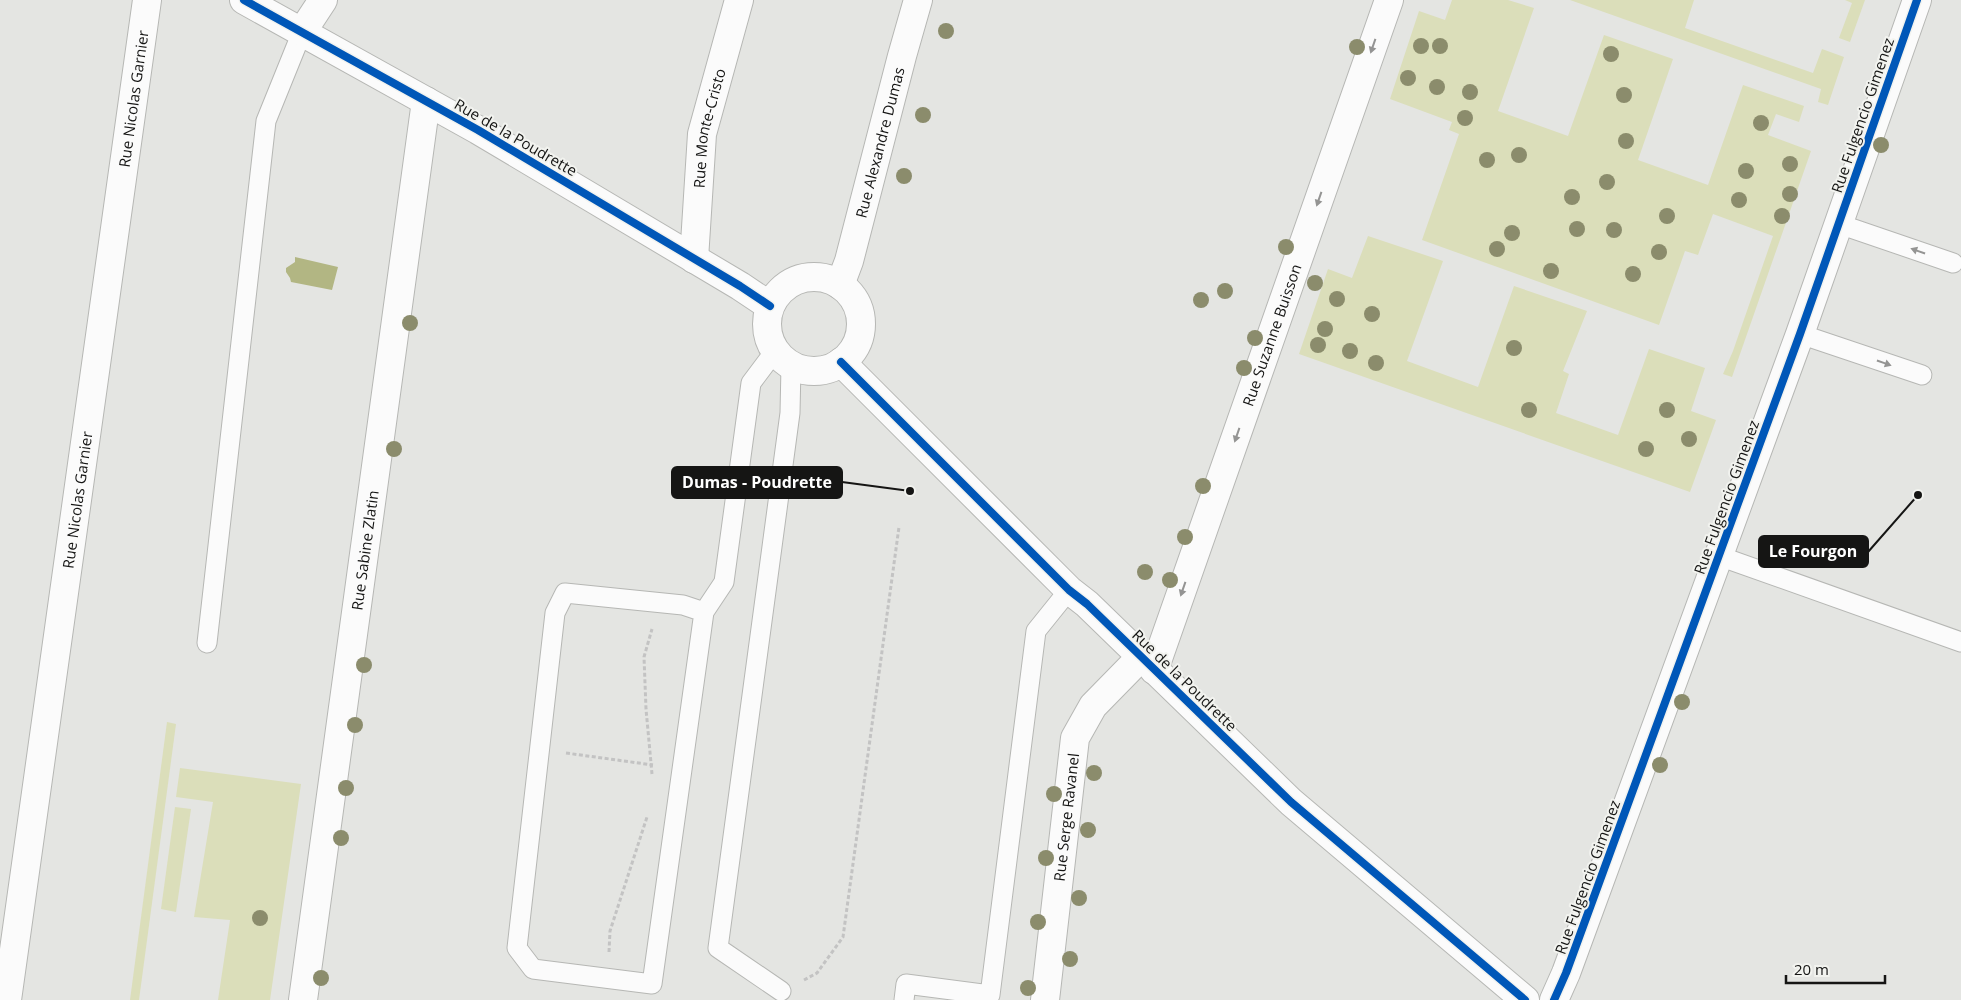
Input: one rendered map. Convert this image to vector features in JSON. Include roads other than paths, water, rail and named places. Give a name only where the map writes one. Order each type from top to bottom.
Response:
[{"type":"street","name":"Rue Nicolas Garnier","points":[[7,1000],[147,0]]},
{"type":"street","name":"Rue de la Poudrette","points":[[244,0],[426,101],[740,286],[770,306]]},
{"type":"street","points":[[302,32],[323,0]]},
{"type":"street","name":"Rue Monte-Cristo","points":[[694,259],[702,134],[740,0]]},
{"type":"street","name":"Rue Alexandre Dumas","points":[[840,285],[849,261],[918,0]]},
{"type":"street","name":"Rue Suzanne Buisson","points":[[1147,664],[1389,0]]},
{"type":"street","name":"Rue Fulgencio Gimenez","points":[[1554,1000],[1566,973],[1800,334],[1917,0]]},
{"type":"street","name":"Rue Sabine Zlatin","points":[[303,1000],[426,101]]},
{"type":"street","points":[[806,278],[822,278],[840,285],[849,293],[857,306],[860,322],[859,337],[856,344],[842,362],[830,369],[803,371],[783,358],[768,336],[767,321],[770,306],[779,293],[791,283],[806,278]]},
{"type":"street","name":"Rue de la Poudrette","points":[[842,362],[1069,590],[1087,604],[1291,802],[1525,1000]]},
{"type":"street","name":"Rue Serge Ravanel","points":[[1045,1000],[1075,738],[1092,706],[1147,664]]},
{"type":"lane","points":[[207,642],[266,121],[302,32]]},
{"type":"lane","points":[[1839,224],[1953,263]]},
{"type":"lane","points":[[1800,334],[1922,375]]},
{"type":"lane","points":[[704,612],[683,605],[565,593],[555,614],[517,948],[533,969],[652,984],[704,612],[724,582],[751,383],[783,358]]},
{"type":"lane","points":[[781,992],[718,948],[790,413],[783,358]]},
{"type":"lane","points":[[1719,556],[1961,642]]},
{"type":"lane","points":[[904,1000],[906,984],[990,995],[1036,631],[1069,590]]},
{"type":"place","name":"Dumas - Poudrette","points":[[910,491]]},
{"type":"place","name":"Le Fourgon","points":[[1918,495]]}]
